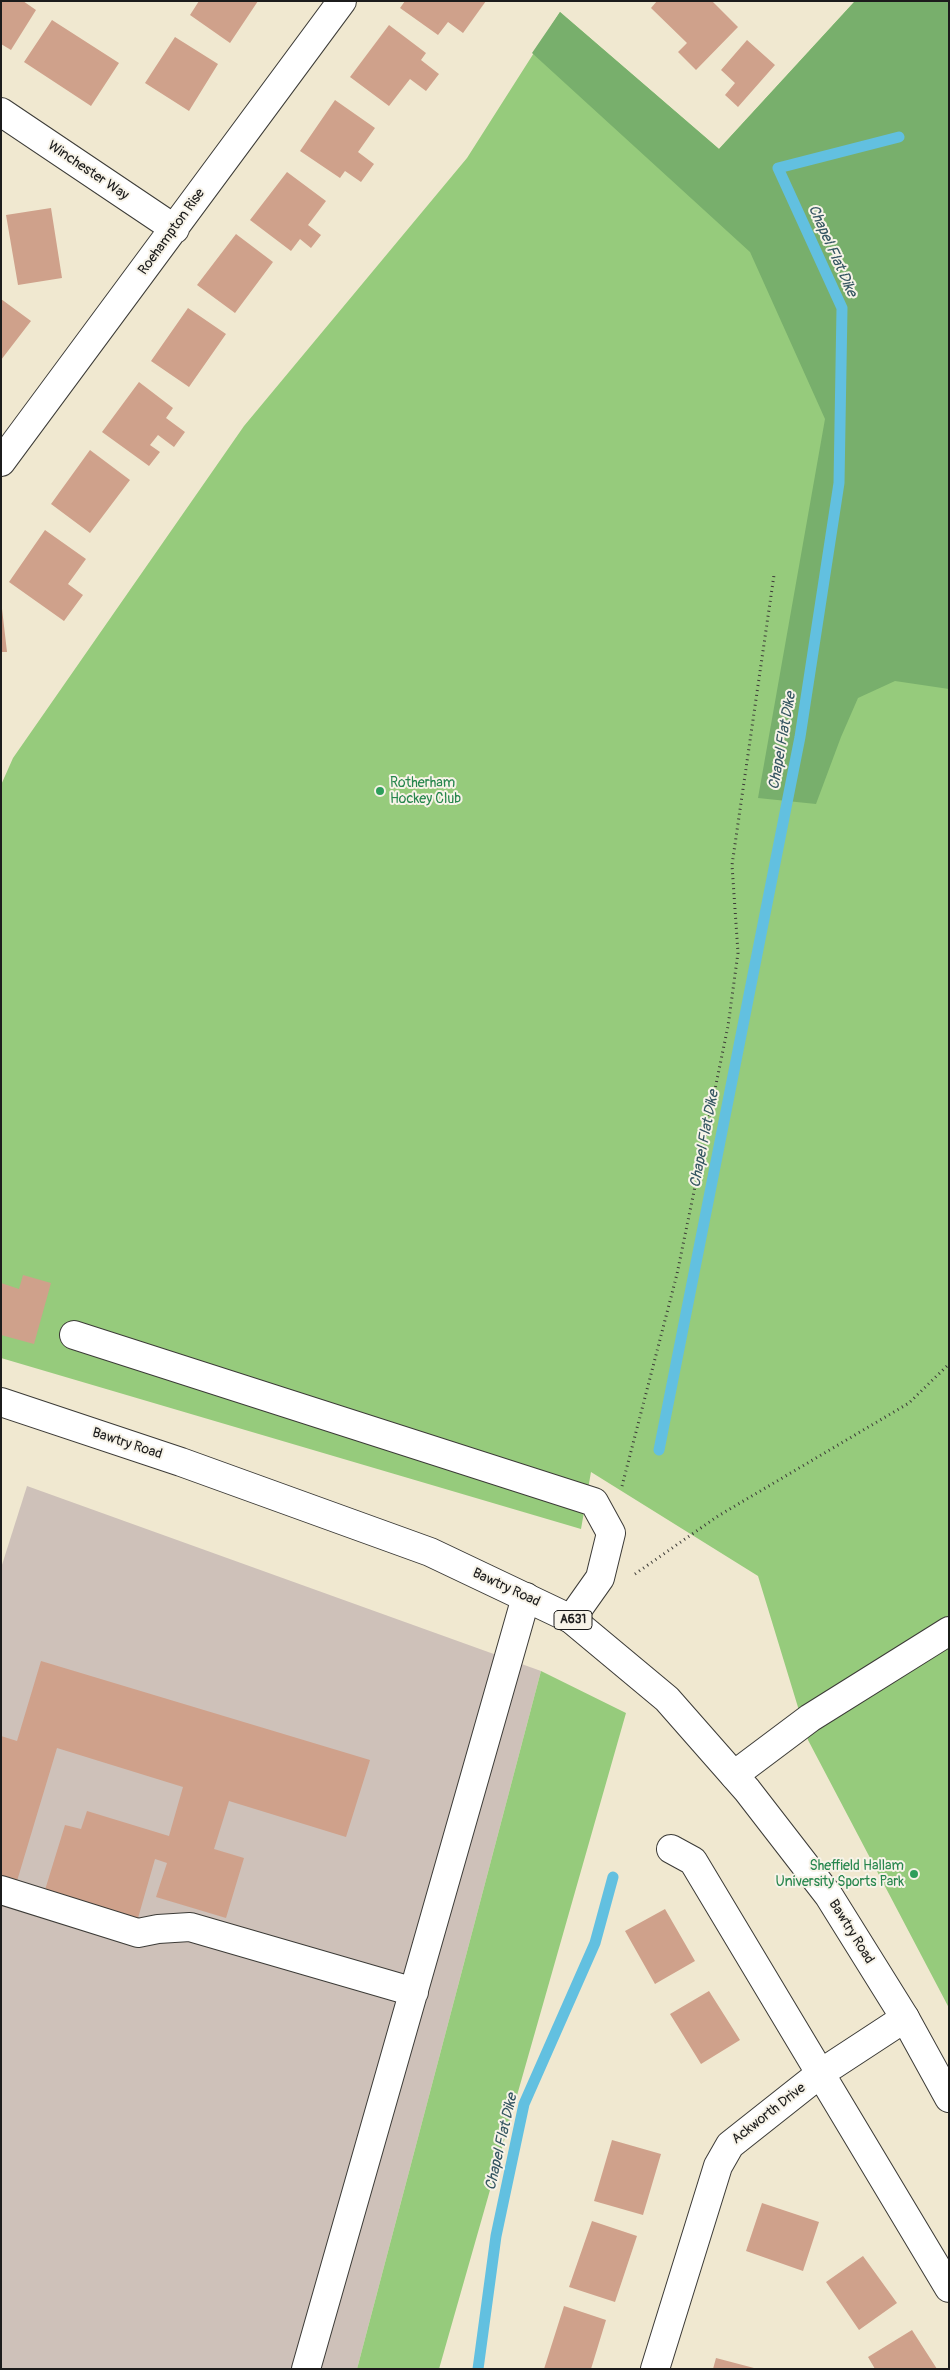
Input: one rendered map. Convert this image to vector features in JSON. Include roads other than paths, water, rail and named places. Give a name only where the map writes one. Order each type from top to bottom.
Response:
[{"type":"street","name":"Roehampton Rise","points":[[1,462],[342,1]]},
{"type":"street","name":"Winchester Way","points":[[1,112],[175,229]]},
{"type":"street","points":[[74,1335],[594,1502],[611,1533],[600,1578],[571,1618]]},
{"type":"street","name":"Bawtry Road","points":[[1,1402],[181,1462],[430,1552],[571,1618],[667,1699],[734,1775],[828,1896],[905,2018],[949,2098]]},
{"type":"street","points":[[306,2369],[526,1597]]},
{"type":"street","points":[[734,1775],[810,1718],[949,1631]]},
{"type":"street","points":[[671,1848],[693,1861],[949,2288]]},
{"type":"street","points":[[1,1890],[138,1933],[158,1929],[190,1927],[414,1992]]},
{"type":"street","name":"Ackworth Drive","points":[[655,2369],[718,2166],[730,2145],[821,2073],[905,2018]]},
{"type":"waterway","name":"Chapel Flat Dike","points":[[659,1450],[800,737],[839,483],[842,308],[778,168],[899,137]]},
{"type":"waterway","name":"Chapel Flat Dike","points":[[478,2369],[496,2236],[524,2104],[595,1943],[613,1877]]},
{"type":"place","name":"Rotherham Hockey Club","points":[[380,791]]},
{"type":"place","name":"Sheffield Hallam University Sports Park","points":[[914,1874]]}]
